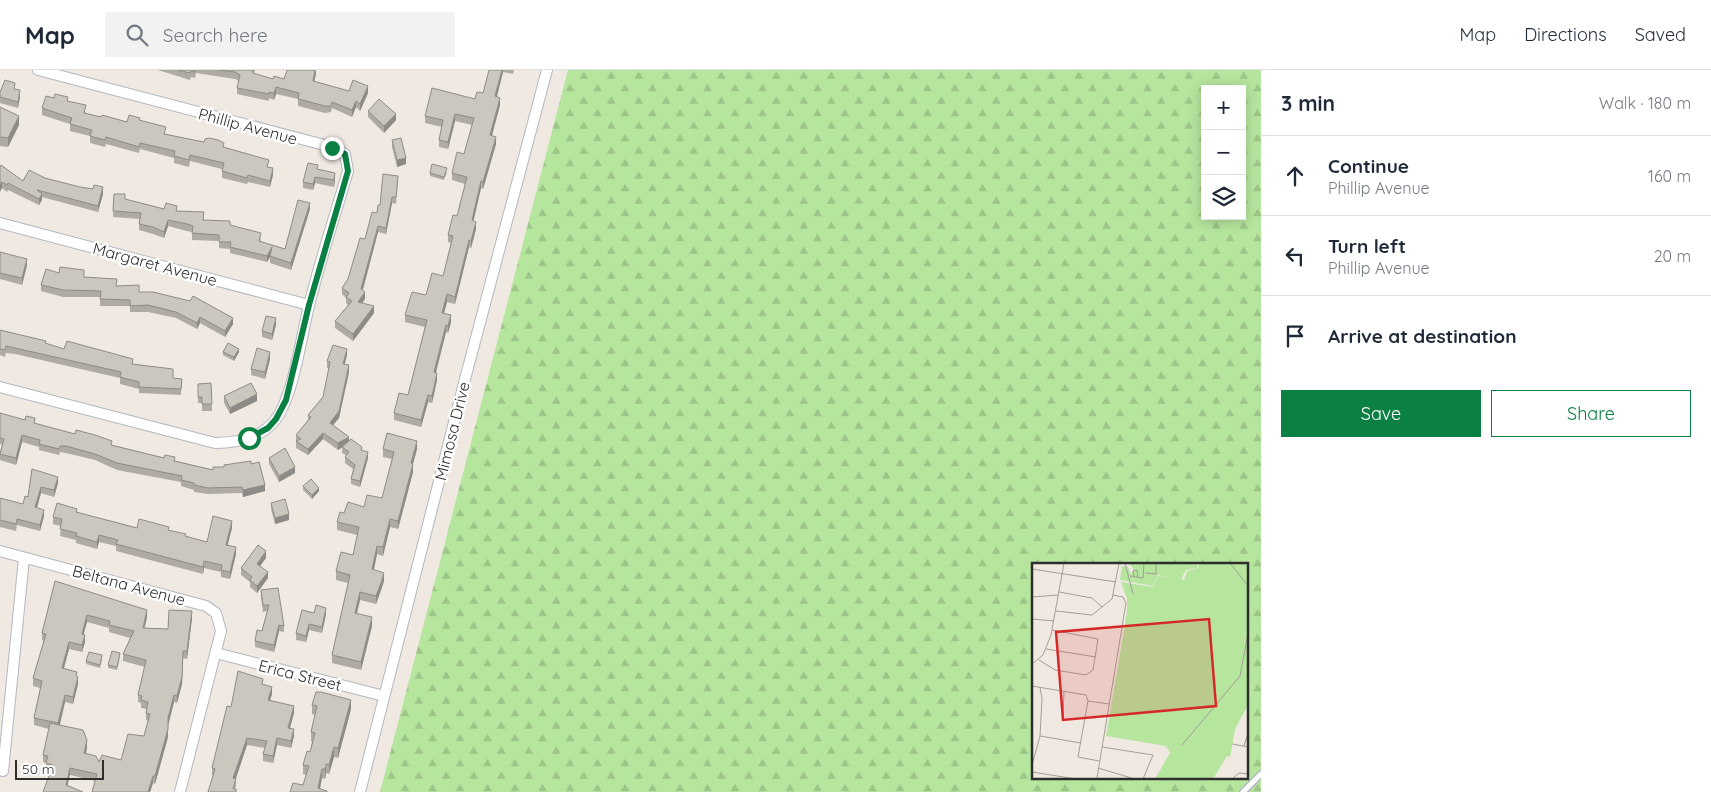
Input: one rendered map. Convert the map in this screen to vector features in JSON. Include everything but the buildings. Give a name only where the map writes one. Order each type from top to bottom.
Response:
[{"type":"street","name":"Phillip Avenue","points":[[0,387],[215,443],[239,442],[268,428],[282,409],[309,305],[348,171],[345,154],[332,148],[38,70]]},
{"type":"street","name":"Mimosa Drive","points":[[360,792],[464,383],[547,70]]},
{"type":"street","name":"Margaret Avenue","points":[[0,223],[309,305]]},
{"type":"street","name":"Beltana Avenue","points":[[0,551],[206,606],[216,614],[221,626],[216,653],[180,792]]},
{"type":"street","points":[[3,771],[24,558]]},
{"type":"street","name":"Erica Street","points":[[216,653],[384,696]]},
{"type":"lane","points":[[1243,792],[1261,774]]},
{"type":"green space","points":[[568,70],[1261,70],[1261,792],[380,792]]},
{"type":"route","points":[[249,438],[268,428],[276,419],[286,400],[309,305],[348,171],[345,154],[332,148]]}]
